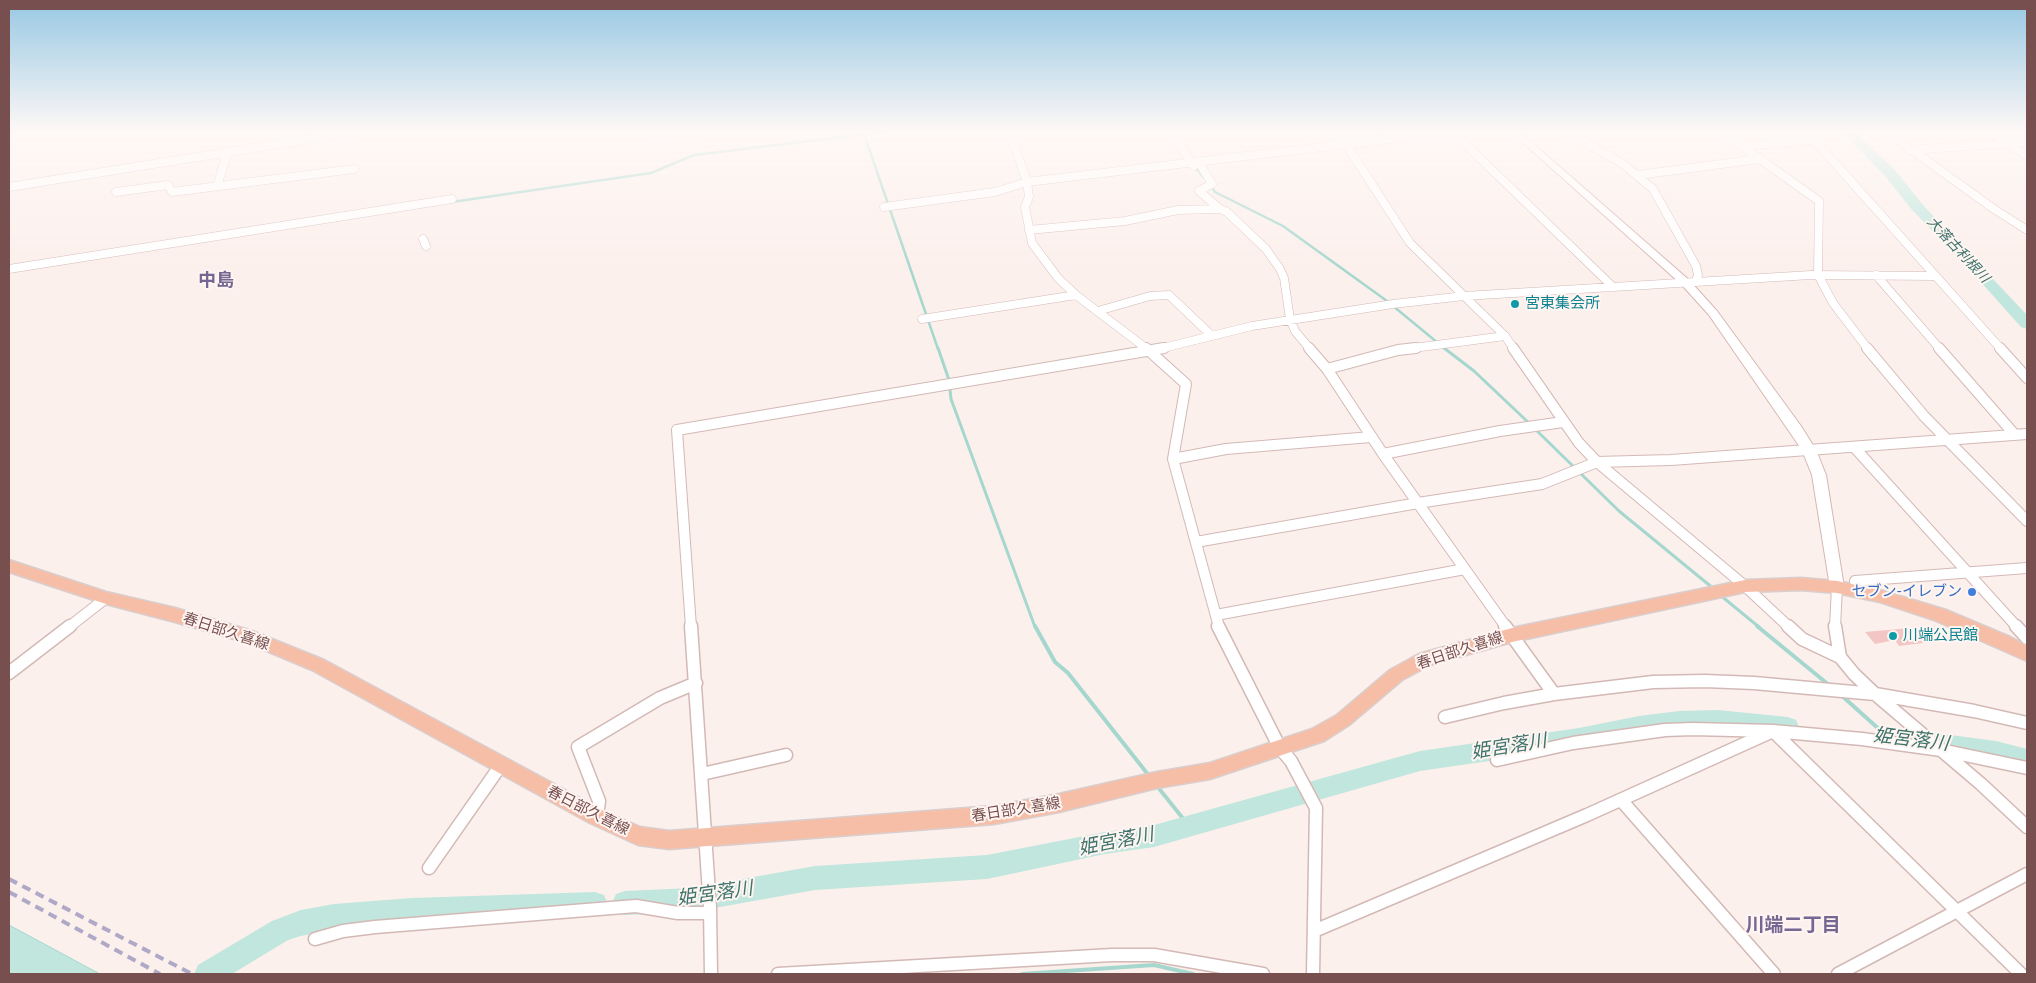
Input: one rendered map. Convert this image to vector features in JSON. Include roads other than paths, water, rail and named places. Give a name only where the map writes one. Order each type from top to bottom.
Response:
[{"type":"main road","name":"春日部久喜線","points":[[9,566],[106,598],[175,615],[252,638],[318,665],[597,817],[638,836],[669,840],[706,841],[994,816],[1285,754],[1344,720],[1380,687],[1396,675],[1425,659],[1512,635],[1745,586],[1801,584],[1838,587],[1911,604],[1972,628],[2027,654]]},
{"type":"street","points":[[9,187],[66,178]]},
{"type":"street","points":[[217,186],[220,178]]},
{"type":"street","points":[[116,192],[168,185],[172,192],[282,178]]},
{"type":"street","points":[[1026,178],[1029,197],[1025,207],[1032,243],[1047,264],[1058,278],[1076,295],[1150,351],[1186,384],[1173,459],[1216,615],[1220,628],[1285,754],[1316,808],[1313,974]]},
{"type":"street","points":[[884,207],[995,192],[1027,182],[1060,178]]},
{"type":"street","points":[[1207,178],[1212,184],[1198,190],[1220,209],[1228,212],[1266,250],[1280,269],[1284,278],[1290,319],[1294,331],[1327,369],[1371,437],[1554,694]]},
{"type":"street","points":[[1367,178],[1410,243],[1505,336],[1579,444],[1597,462],[1745,586],[1802,639],[1840,657],[1854,674],[1875,694],[2027,827]]},
{"type":"street","points":[[1501,178],[1614,287]]},
{"type":"street","points":[[1569,178],[1690,282],[1796,429],[1809,450],[1820,475],[1838,587],[1835,627],[1840,657]]},
{"type":"street","points":[[1641,178],[1653,189],[1696,266],[1698,275],[1690,282]]},
{"type":"street","points":[[1787,178],[1819,201],[1818,274],[1832,303],[1850,328],[1924,416],[2027,521]]},
{"type":"street","points":[[1848,178],[2027,378]]},
{"type":"street","points":[[1950,178],[2027,230]]},
{"type":"street","points":[[9,269],[452,199]]},
{"type":"street","points":[[1029,230],[1125,221],[1178,210],[1220,209]]},
{"type":"street","points":[[711,974],[710,910],[702,774],[676,430],[1150,351],[1211,334],[1290,319],[1391,304],[1464,296],[1818,274],[1935,276]]},
{"type":"street","points":[[1876,275],[2015,435]]},
{"type":"street","points":[[922,319],[1076,295]]},
{"type":"street","points":[[1098,311],[1150,296],[1169,295],[1211,334]]},
{"type":"street","points":[[1327,369],[1398,350],[1505,336]]},
{"type":"street","points":[[1383,454],[1500,431],[1563,422]]},
{"type":"street","points":[[1196,542],[1542,484],[1597,462],[1671,460],[2027,434]]},
{"type":"street","points":[[1173,459],[1226,449],[1371,437]]},
{"type":"street","points":[[1854,447],[2027,638]]},
{"type":"street","points":[[1855,581],[2027,568]]},
{"type":"street","points":[[1216,615],[1465,569]]},
{"type":"street","points":[[9,673],[106,598]]},
{"type":"street","points":[[1445,717],[1504,702],[1554,694],[1653,682],[1704,681],[1875,694],[1974,711],[2027,723]]},
{"type":"street","points":[[597,817],[599,801],[578,748],[660,698],[696,683]]},
{"type":"street","points":[[1497,760],[1573,744],[1666,730],[1693,729],[1773,731],[1862,739],[1941,750],[2027,768]]},
{"type":"street","points":[[1314,931],[1621,800],[1773,731]]},
{"type":"street","points":[[1773,731],[2021,974]]},
{"type":"street","points":[[702,774],[786,755]]},
{"type":"street","points":[[429,868],[501,765]]},
{"type":"street","points":[[1621,800],[1774,974]]},
{"type":"street","points":[[1838,974],[2027,874]]},
{"type":"street","points":[[315,939],[375,927],[636,906],[678,913],[710,910]]},
{"type":"street","points":[[778,974],[1112,955],[1154,955],[1263,974]]},
{"type":"water","points":[[9,925],[100,974],[9,974]]},
{"type":"waterway","points":[[452,202],[618,178]]},
{"type":"waterway","points":[[879,178],[938,349]]},
{"type":"waterway","name":"大落古利根川","points":[[1894,178],[1918,208],[1968,259],[2027,324]]},
{"type":"waterway","points":[[1210,185],[1215,192],[1283,226],[1387,301],[1438,343]]},
{"type":"waterway","points":[[938,348],[949,380],[951,399],[1035,627]]},
{"type":"waterway","points":[[1444,348],[1474,371],[1530,424]]},
{"type":"waterway","points":[[1534,428],[1619,511],[1714,589]]},
{"type":"waterway","points":[[1720,595],[1759,627]]},
{"type":"waterway","points":[[1035,626],[1055,662],[1068,673],[1150,777]]},
{"type":"waterway","points":[[1757,626],[1829,685]]},
{"type":"waterway","points":[[1841,695],[1880,730],[1884,737]]},
{"type":"waterway","name":"姫宮落川","points":[[625,903],[692,900],[815,878],[987,867],[1105,843],[1154,836],[1420,761],[1579,738],[1639,726],[1679,721],[1718,720],[1788,727]]},
{"type":"waterway","name":"姫宮落川","points":[[1890,737],[1996,751],[2027,759]]},
{"type":"waterway","points":[[1157,786],[1189,826]]},
{"type":"waterway","name":"姫宮落川","points":[[207,974],[281,930],[301,923],[334,917],[412,911],[595,904]]},
{"type":"waterway","points":[[1022,974],[1154,965],[1193,974]]},
{"type":"railway","points":[[9,879],[192,974]]},
{"type":"railway","points":[[9,892],[160,974]]},
{"type":"place","name":"宮東集会所","points":[[1515,304]]},
{"type":"place","name":"セブン-イレブン","points":[[1972,592]]},
{"type":"place","name":"川端公民館","points":[[1893,636]]},
{"type":"district","name":"中島","points":[[216,281]]},
{"type":"district","name":"川端二丁目","points":[[1793,926]]}]
